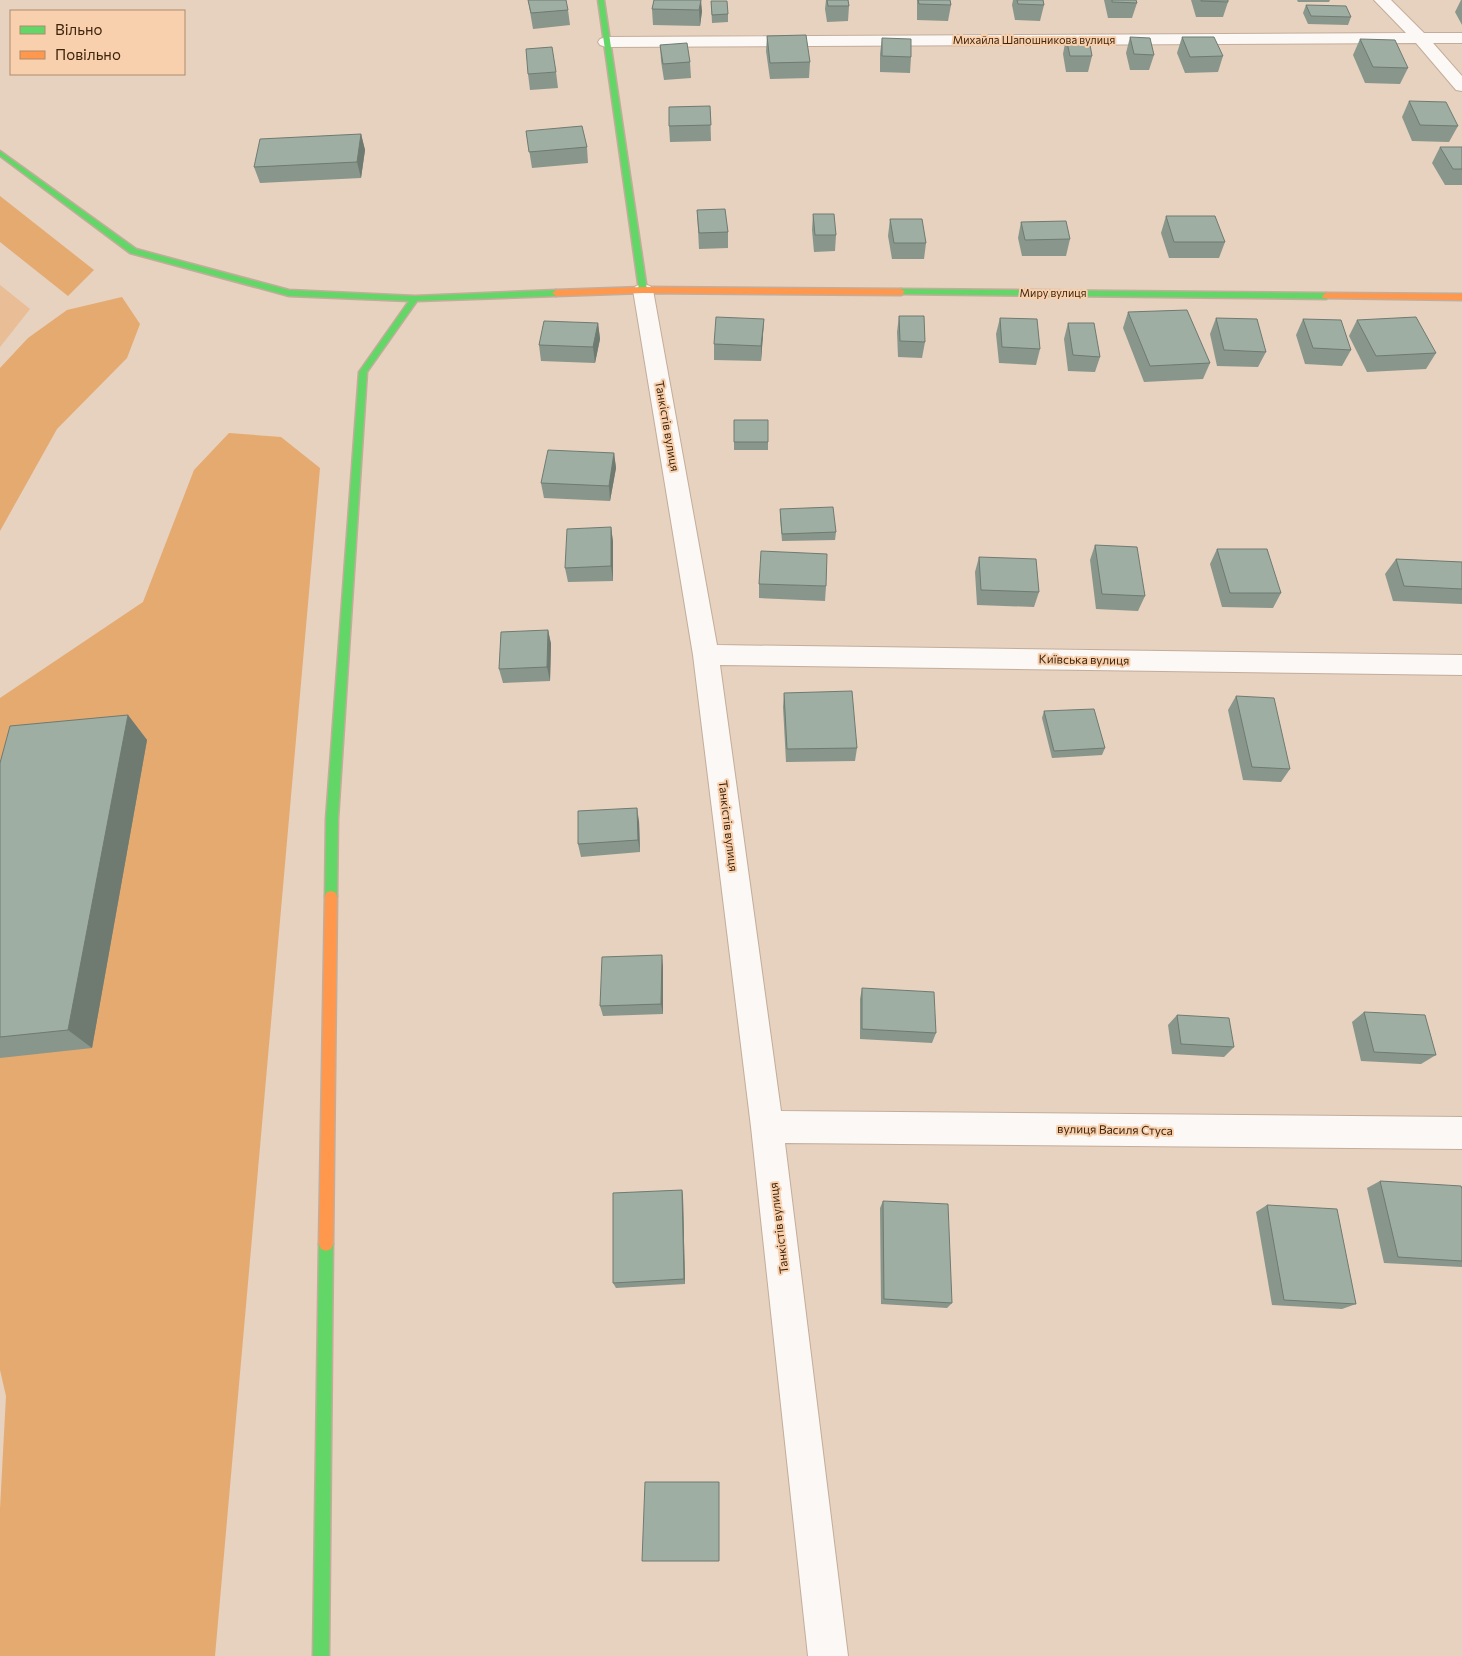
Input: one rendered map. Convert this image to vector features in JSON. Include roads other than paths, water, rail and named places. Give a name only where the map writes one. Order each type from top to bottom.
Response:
[{"type":"street","name":"Танкістів вулиця","points":[[601,0],[643,290],[706,655],[767,1127],[828,1656]]},
{"type":"street","points":[[1382,0],[1420,38],[1462,86]]},
{"type":"street","name":"Михайла Шапошникова вулиця","points":[[606,42],[1462,38]]},
{"type":"street","name":"Миру вулиця","points":[[0,153],[133,252],[289,293],[415,299],[643,290],[1462,297]]},
{"type":"street","points":[[320,1656],[332,819],[363,372],[415,299]]},
{"type":"street","name":"Київська вулиця","points":[[706,655],[1462,665]]},
{"type":"street","name":"вулиця Василя Стуса","points":[[767,1127],[1462,1133]]}]
